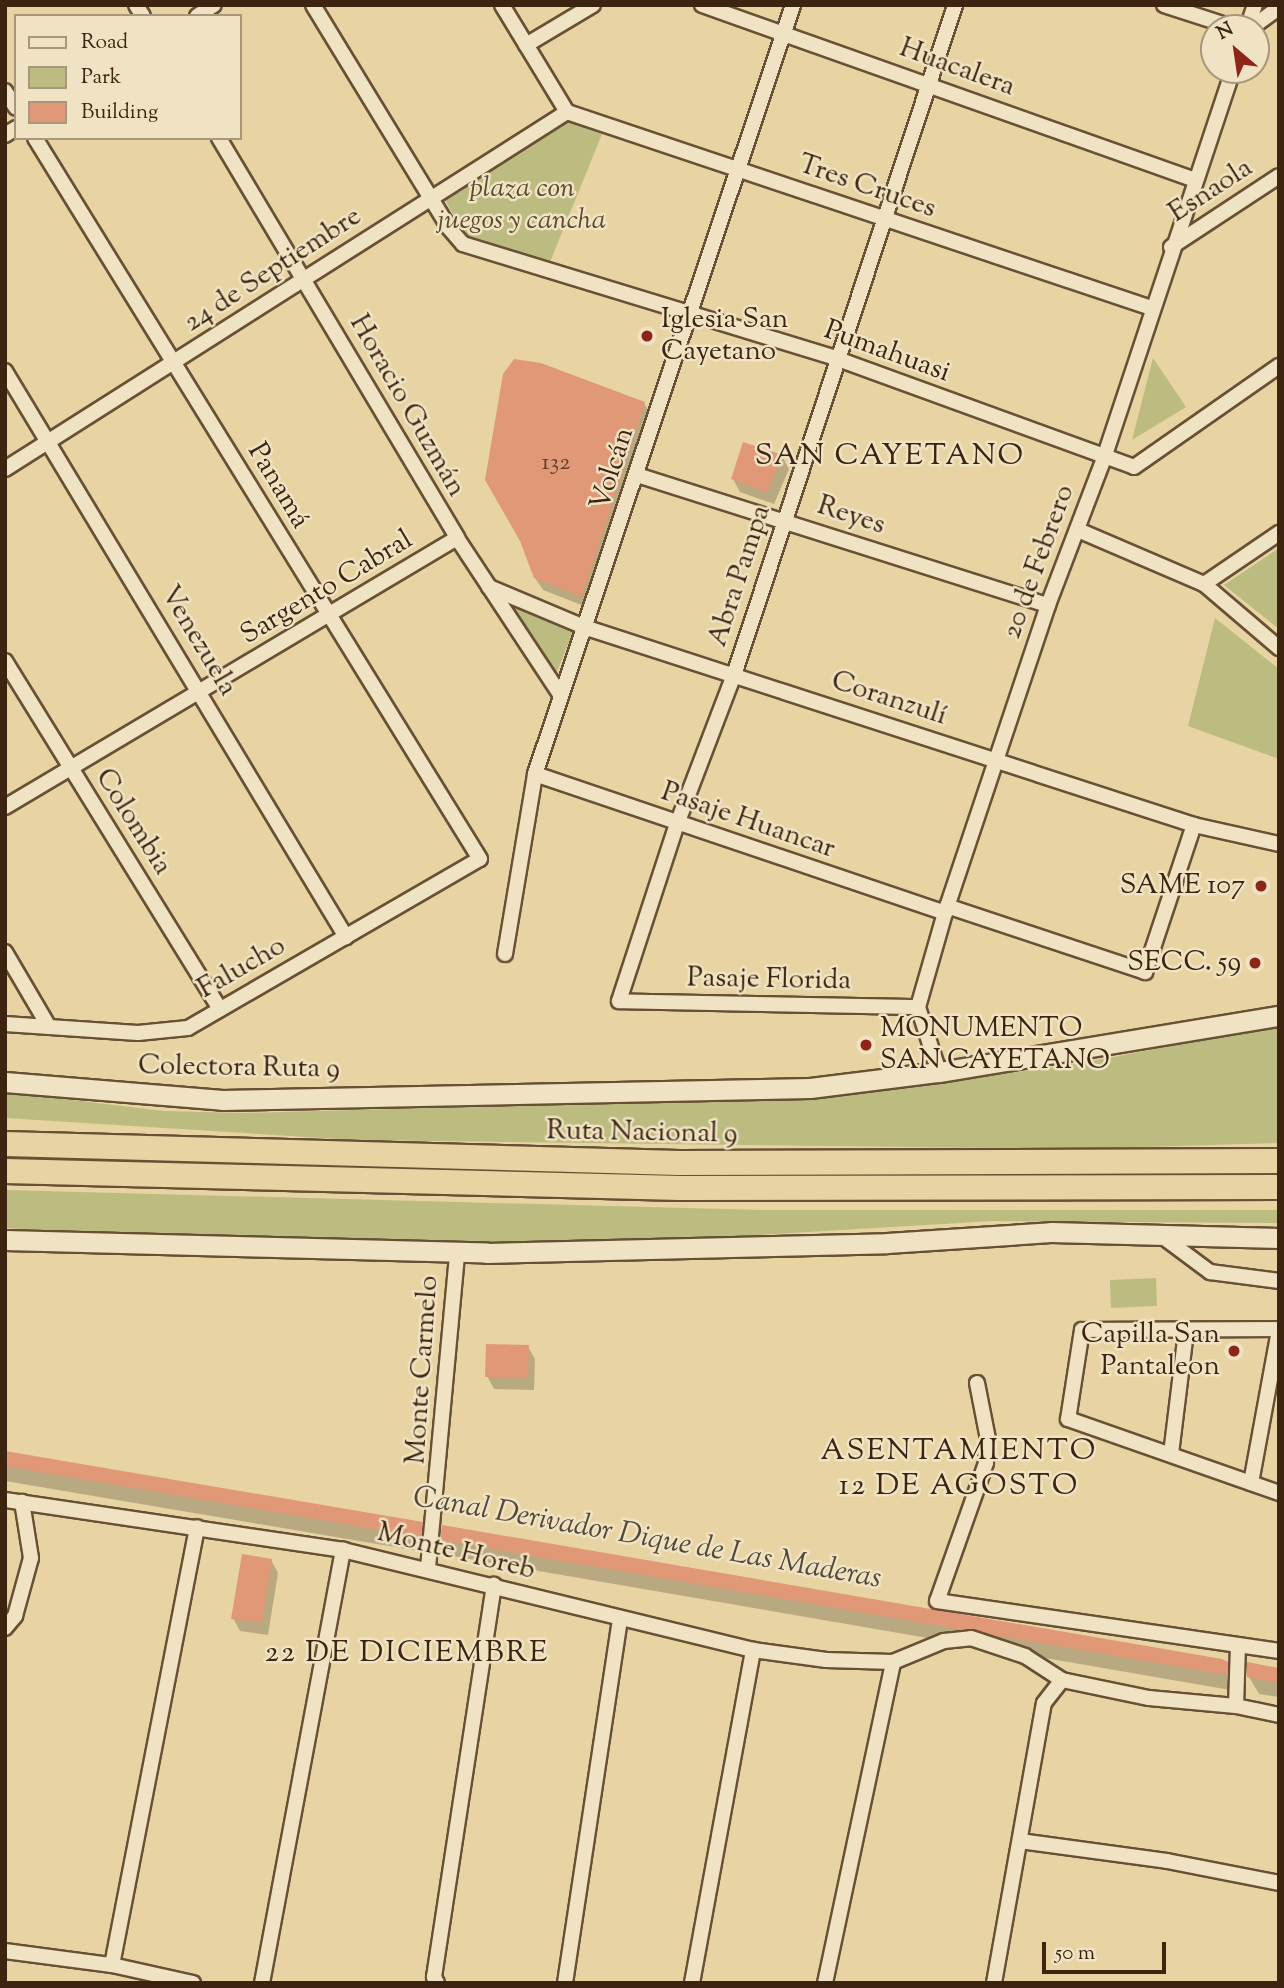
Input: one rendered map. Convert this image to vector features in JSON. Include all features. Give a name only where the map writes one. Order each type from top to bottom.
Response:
[{"type":"highway","name":"Ruta Nacional 9","points":[[13,1143],[652,1163],[1279,1161]]},
{"type":"highway","name":"Ruta Nacional 9","points":[[5,1171],[680,1188],[1279,1187]]},
{"type":"highway","points":[[5,1180],[53,1172]]},
{"type":"street","name":"Pumahuasi","points":[[313,5],[431,199],[463,244],[689,311],[835,358],[1134,467],[1279,366]]},
{"type":"street","points":[[502,5],[567,112]]},
{"type":"street","points":[[526,45],[593,5]]},
{"type":"street","name":"Huacalera","points":[[702,5],[929,83],[1195,180]]},
{"type":"street","name":"Volcán","points":[[505,954],[535,774],[560,694],[638,475],[689,311],[793,5]]},
{"type":"street","name":"Abra Pampa","points":[[619,1001],[677,824],[734,675],[835,358],[955,5]]},
{"type":"street","points":[[1164,5],[1200,17]]},
{"type":"street","name":"20 de Febrero","points":[[918,1007],[946,909],[995,759],[1048,605],[1104,458],[1171,247],[1228,84]]},
{"type":"street","name":"24 de Septiembre","points":[[5,469],[567,112]]},
{"type":"street","name":"Tres Cruces","points":[[567,112],[1151,309]]},
{"type":"street","name":"Panamá","points":[[36,140],[480,859]]},
{"type":"street","name":"Horacio Guzmán","points":[[220,140],[457,538],[560,694]]},
{"type":"street","name":"Esnaola","points":[[1171,247],[1279,176]]},
{"type":"street","name":"Venezuela","points":[[5,371],[346,937]]},
{"type":"street","name":"Reyes","points":[[638,475],[1048,605]]},
{"type":"street","points":[[1078,530],[1204,584],[1279,648]]},
{"type":"street","points":[[1204,584],[1279,533]]},
{"type":"street","name":"Sargento Cabral","points":[[5,807],[457,538]]},
{"type":"street","name":"Coranzulí","points":[[488,587],[584,627],[1194,825],[1279,844]]},
{"type":"street","name":"Colombia","points":[[5,661],[220,1009]]},
{"type":"street","name":"Pasaje Huancar","points":[[535,774],[677,824],[1145,972],[1194,825]]},
{"type":"street","name":"Falucho","points":[[5,1024],[161,1033],[188,1028],[480,859]]},
{"type":"street","points":[[5,952],[49,1027]]},
{"type":"street","name":"Pasaje Florida","points":[[619,1001],[918,1007]]},
{"type":"street","points":[[918,1007],[939,1072]]},
{"type":"street","name":"Colectora Ruta 9","points":[[5,1082],[222,1100],[810,1088],[939,1072],[1279,1016]]},
{"type":"street","points":[[5,1240],[457,1253],[887,1243],[1000,1234],[1159,1234],[1279,1238]]},
{"type":"street","points":[[1159,1234],[1210,1272],[1279,1281]]},
{"type":"street","name":"Monte Carmelo","points":[[428,1568],[438,1492],[457,1253]]},
{"type":"street","points":[[1251,1483],[1279,1329],[1082,1330],[1068,1419],[1279,1493]]},
{"type":"street","points":[[1171,1454],[1186,1331]]},
{"type":"street","points":[[977,1383],[988,1439],[986,1464],[937,1601],[1279,1651]]},
{"type":"street","name":"Monte Horeb","points":[[5,1500],[343,1550],[428,1568],[620,1620],[753,1650],[826,1660],[893,1662]]},
{"type":"street","points":[[5,1628],[15,1616],[31,1558],[22,1502]]},
{"type":"street","points":[[112,1965],[197,1527]]},
{"type":"street","points":[[262,1983],[343,1550]]},
{"type":"street","points":[[437,1983],[434,1978],[494,1585]]},
{"type":"street","points":[[565,1983],[620,1620]]},
{"type":"street","points":[[825,1983],[893,1662],[944,1641],[971,1638],[1026,1656],[1062,1680],[1149,1698],[1236,1706],[1279,1715]]},
{"type":"street","points":[[1236,1706],[1238,1645]]},
{"type":"street","points":[[692,1983],[753,1650]]},
{"type":"street","points":[[994,1983],[1044,1703],[1062,1680]]},
{"type":"street","points":[[1020,1842],[1167,1861],[1279,1883]]},
{"type":"street","points":[[5,1951],[112,1965],[157,1980],[193,1983]]},
{"type":"green space","name":"plaza con juegos y cancha","points":[[569,117],[602,134],[550,262],[467,240],[445,200]]},
{"type":"green space","points":[[1153,358],[1186,407],[1132,440]]},
{"type":"green space","points":[[1279,548],[1279,629],[1224,585]]},
{"type":"green space","points":[[513,606],[573,632],[556,674]]},
{"type":"green space","points":[[1215,618],[1279,669],[1279,759],[1188,726]]},
{"type":"green space","points":[[1279,1026],[1279,1143],[1069,1149],[353,1140],[5,1118],[5,1092],[164,1111],[246,1113],[825,1097],[1065,1066]]},
{"type":"green space","points":[[5,1190],[760,1210],[1279,1210],[1279,1223],[993,1221],[542,1248],[267,1242],[5,1228]]},
{"type":"green space","points":[[1156,1278],[1157,1306],[1111,1308],[1110,1280]]},
{"type":"building","points":[[514,359],[541,363],[645,402],[582,597],[534,578],[520,541],[485,480],[503,374]]},
{"type":"building","points":[[743,442],[783,455],[767,492],[731,479]]},
{"type":"building","points":[[486,1344],[529,1345],[528,1378],[485,1377]]},
{"type":"building","points":[[5,1451],[423,1522],[421,1537],[5,1466]]},
{"type":"building","points":[[442,1525],[1222,1659],[1228,1662],[1227,1675],[440,1540]]},
{"type":"building","points":[[242,1554],[272,1559],[262,1623],[231,1619]]},
{"type":"building","points":[[1247,1662],[1279,1668],[1279,1683],[1247,1677]]},
{"type":"place","name":"Iglesia San Cayetano","points":[[647,336]]},
{"type":"place","name":"SAME 107","points":[[1261,886]]},
{"type":"place","name":"SECC. 59","points":[[1255,963]]},
{"type":"place","name":"MONUMENTO SAN CAYETANO","points":[[866,1045]]},
{"type":"place","name":"Capilla San Pantaleon","points":[[1234,1351]]},
{"type":"district","name":"SAN CAYETANO","points":[[890,457]]},
{"type":"district","name":"ASENTAMIENTO 12 DE AGOSTO","points":[[959,1469]]},
{"type":"district","name":"22 DE DICIEMBRE","points":[[407,1654]]},
{"type":"water label","name":"Canal Derivador Dique de Las Maderas","points":[[647,1539]]}]
